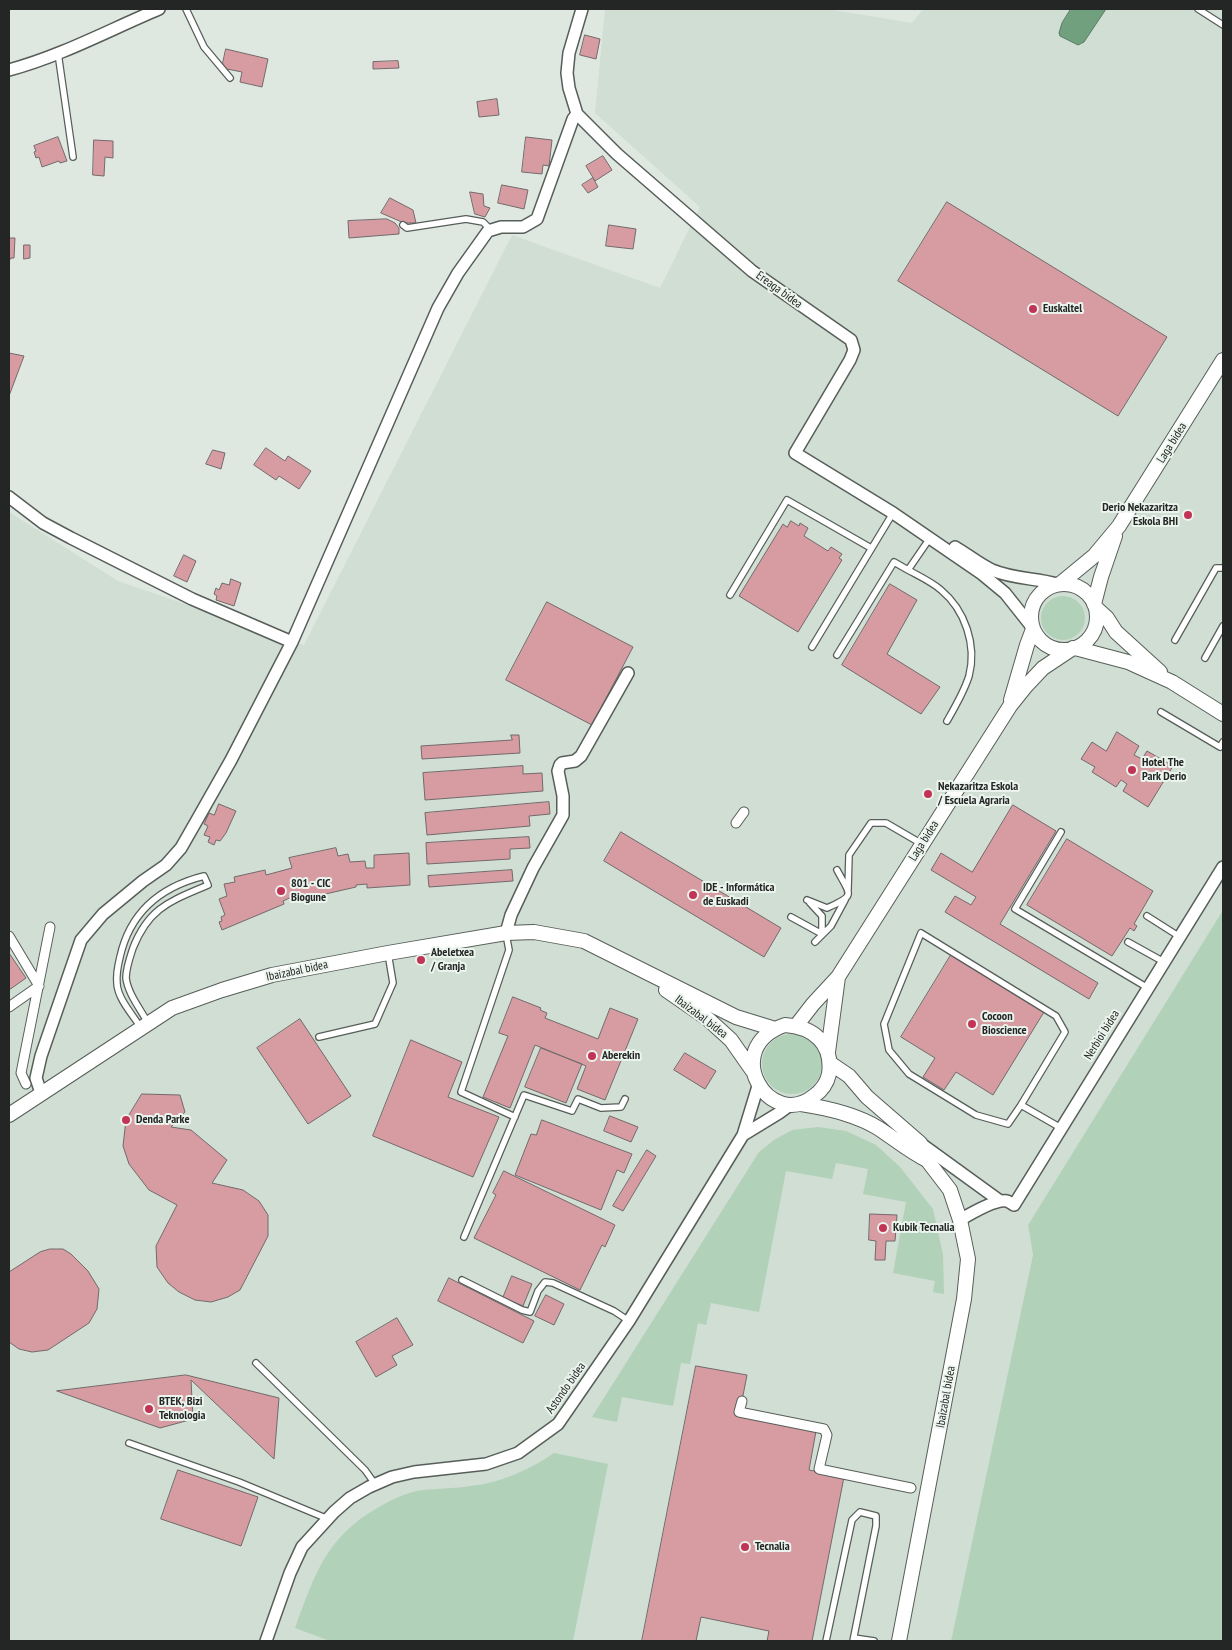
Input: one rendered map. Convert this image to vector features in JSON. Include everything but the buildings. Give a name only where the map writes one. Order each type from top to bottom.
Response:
[{"type":"street","points":[[9,70],[29,65],[158,9]]},
{"type":"street","name":"Ereaga bidea","points":[[582,9],[569,53],[568,73],[569,88],[577,114],[617,154],[752,271],[852,340],[854,350],[850,360],[795,453],[893,513],[982,574],[1006,593],[1033,628]]},
{"type":"street","points":[[41,1093],[36,1078],[41,1056],[82,940],[103,914],[166,865],[181,848],[231,760],[292,642],[438,308],[473,250],[488,231],[501,227],[523,227],[537,219],[573,119],[577,114]]},
{"type":"street","name":"Laga bidea","points":[[1059,584],[1094,556],[1119,526],[1223,360]]},
{"type":"street","points":[[9,498],[43,523],[71,538],[192,598],[292,642]]},
{"type":"street","name":"Laga bidea","points":[[1095,606],[1101,577],[1119,526]]},
{"type":"street","name":"Ereaga bidea","points":[[930,538],[956,547],[992,570],[1016,577],[1044,580],[1059,584]]},
{"type":"street","points":[[1074,648],[1086,641],[1093,632],[1097,620],[1095,606],[1091,598],[1081,588],[1068,584],[1059,584],[1041,593],[1034,603],[1031,615],[1033,628],[1040,639],[1049,646],[1061,649],[1074,648],[1128,662],[1172,682],[1223,714]]},
{"type":"street","points":[[1095,606],[1107,618],[1116,632],[1172,682]]},
{"type":"street","name":"Laga bidea","points":[[1010,706],[1033,628]]},
{"type":"street","name":"Laga bidea","points":[[796,1026],[838,977],[1010,706],[1043,668],[1074,648]]},
{"type":"street","points":[[506,933],[511,915],[533,868],[563,815],[564,796],[558,771],[560,765],[575,761],[581,756],[628,673]]},
{"type":"street","points":[[736,823],[744,812]]},
{"type":"street","name":"Nerbioi bidea","points":[[1000,1201],[1007,1201],[1014,1205],[1223,867]]},
{"type":"street","points":[[26,1084],[21,1073],[50,927]]},
{"type":"street","name":"Ibaizabal bidea","points":[[9,1115],[172,1008],[263,978],[388,953],[506,933],[534,932],[584,941],[736,1017],[775,1029]]},
{"type":"street","points":[[9,936],[39,986]]},
{"type":"street","name":"Ibaizabal bidea","points":[[615,956],[708,1019],[731,1040],[752,1070]]},
{"type":"street","name":"Laga bidea","points":[[829,1058],[838,977]]},
{"type":"street","points":[[9,1007],[39,986]]},
{"type":"street","points":[[785,1025],[796,1026],[815,1035],[822,1042],[829,1058],[828,1078],[820,1092],[811,1099],[795,1104],[778,1102],[768,1096],[758,1086],[752,1070],[753,1058],[756,1048],[775,1029],[785,1025]]},
{"type":"street","name":"Ibaizabal bidea","points":[[829,1058],[868,1097],[920,1143],[927,1160],[950,1190],[960,1220],[968,1259],[964,1299],[899,1641]]},
{"type":"street","name":"Astondo bidea","points":[[266,1641],[290,1573],[302,1547],[350,1498],[392,1477],[414,1472],[486,1464],[518,1453],[558,1424],[629,1321],[743,1135],[758,1086]]},
{"type":"street","name":"Ibaizabal bidea","points":[[795,1104],[835,1109],[877,1128],[909,1151],[927,1160]]},
{"type":"street","name":"Astondo bidea","points":[[743,1135],[795,1104]]},
{"type":"street","points":[[920,1143],[1000,1201]]},
{"type":"street","points":[[960,1220],[1000,1201]]},
{"type":"street","points":[[742,1401],[739,1412],[824,1429],[827,1435],[819,1469],[911,1488]]},
{"type":"lane","points":[[186,9],[204,47],[230,78]]},
{"type":"lane","points":[[1198,9],[1223,25]]},
{"type":"lane","points":[[58,53],[73,157]]},
{"type":"lane","points":[[403,225],[407,228],[466,219],[483,222],[491,230]]},
{"type":"lane","points":[[730,595],[788,500],[871,548]]},
{"type":"lane","points":[[812,647],[893,513]]},
{"type":"lane","points":[[908,570],[930,538]]},
{"type":"lane","points":[[837,655],[894,562],[940,589],[958,607],[968,628],[971,652],[969,676],[959,700],[947,721]]},
{"type":"lane","points":[[1175,640],[1216,568],[1223,568]]},
{"type":"lane","points":[[1205,658],[1223,626]]},
{"type":"lane","points":[[1161,712],[1220,747],[1223,742]]},
{"type":"lane","points":[[815,942],[830,926],[848,896],[849,855],[871,823],[886,823],[922,844]]},
{"type":"lane","points":[[1061,832],[1015,909],[1148,988]]},
{"type":"lane","points":[[837,870],[848,890]]},
{"type":"lane","points":[[204,876],[208,886],[167,902],[149,918],[137,938],[129,958],[126,978],[144,1026],[123,1000],[117,985],[118,968],[123,945],[133,922],[145,906],[184,881],[204,876]]},
{"type":"lane","points":[[822,934],[822,916],[807,900],[827,908],[845,900]]},
{"type":"lane","points":[[1146,916],[1180,937]]},
{"type":"lane","points":[[791,917],[822,934]]},
{"type":"lane","points":[[506,933],[509,950],[461,1092],[515,1117]]},
{"type":"lane","points":[[921,933],[1056,1016],[1065,1032],[1022,1105],[1008,1124],[976,1116],[909,1074],[889,1050],[884,1024],[921,933]]},
{"type":"lane","points":[[1128,942],[1164,962]]},
{"type":"lane","points":[[319,1036],[375,1024],[393,983],[388,953]]},
{"type":"lane","points":[[464,1238],[524,1095],[572,1111],[578,1099],[601,1108],[621,1107],[625,1099]]},
{"type":"lane","points":[[1022,1105],[1061,1128]]},
{"type":"lane","points":[[462,1280],[522,1310],[530,1312],[538,1291],[545,1282],[553,1283],[614,1311],[629,1321]]},
{"type":"lane","points":[[256,1363],[366,1470],[376,1484]]},
{"type":"lane","points":[[129,1443],[239,1482],[328,1519]]},
{"type":"lane","points":[[826,1641],[852,1520],[860,1512],[876,1516],[876,1526],[854,1640],[874,1641]]},
{"type":"shaded area","points":[[605,9],[827,9],[912,23],[923,9],[1223,9],[1223,910],[1028,1225],[1033,1255],[951,1641],[9,1641],[9,512],[118,581],[304,645],[512,235],[660,288],[700,207],[595,113]]},
{"type":"shaded area","points":[[1071,9],[1106,9],[1084,42],[1078,45],[1060,36],[1059,33],[1062,23]]},
{"type":"shaded area","points":[[1067,596],[1079,602],[1084,609],[1084,627],[1079,634],[1072,639],[1059,640],[1051,637],[1044,630],[1041,614],[1044,606],[1051,599]]},
{"type":"shaded area","points":[[1223,910],[1223,1641],[951,1641],[1033,1255],[1028,1225]]},
{"type":"shaded area","points":[[792,1034],[808,1039],[813,1043],[817,1048],[822,1064],[817,1080],[813,1085],[808,1089],[792,1094],[776,1089],[771,1085],[767,1080],[762,1064],[767,1048],[771,1043],[776,1039]]},
{"type":"shaded area","points":[[818,1127],[846,1131],[876,1145],[900,1167],[933,1209],[943,1255],[944,1294],[933,1292],[935,1281],[893,1273],[906,1202],[863,1194],[868,1169],[836,1163],[832,1179],[786,1171],[759,1312],[711,1303],[706,1325],[698,1323],[690,1364],[681,1363],[673,1406],[622,1397],[617,1422],[592,1417],[759,1152],[774,1140],[792,1130]]},
{"type":"shaded area","points":[[554,1453],[608,1464],[573,1641],[330,1641],[295,1628],[316,1574],[325,1558],[346,1531],[361,1519],[384,1504],[407,1494],[423,1490],[464,1487],[504,1479],[535,1465]]},
{"type":"place","name":"Euskaltel","points":[[1033,309]]},
{"type":"place","name":"Derio Nekazaritza Eskola BHI","points":[[1188,515]]},
{"type":"place","name":"Hotel The Park Derio","points":[[1132,770]]},
{"type":"place","name":"Nekazaritza Eskola / Escuela Agraria","points":[[928,794]]},
{"type":"place","name":"801 - CIC Biogune","points":[[281,891]]},
{"type":"place","name":"IDE - Informática de Euskadi","points":[[693,895]]},
{"type":"place","name":"Abeletxea / Granja","points":[[421,960]]},
{"type":"place","name":"Cocoon Bioscience","points":[[972,1024]]},
{"type":"place","name":"Aberekin","points":[[592,1056]]},
{"type":"place","name":"Denda Parke","points":[[126,1120]]},
{"type":"place","name":"Kubik Tecnalia","points":[[883,1228]]},
{"type":"place","name":"BTEK, Bizi Teknologia","points":[[149,1409]]},
{"type":"place","name":"Tecnalia","points":[[745,1547]]}]
